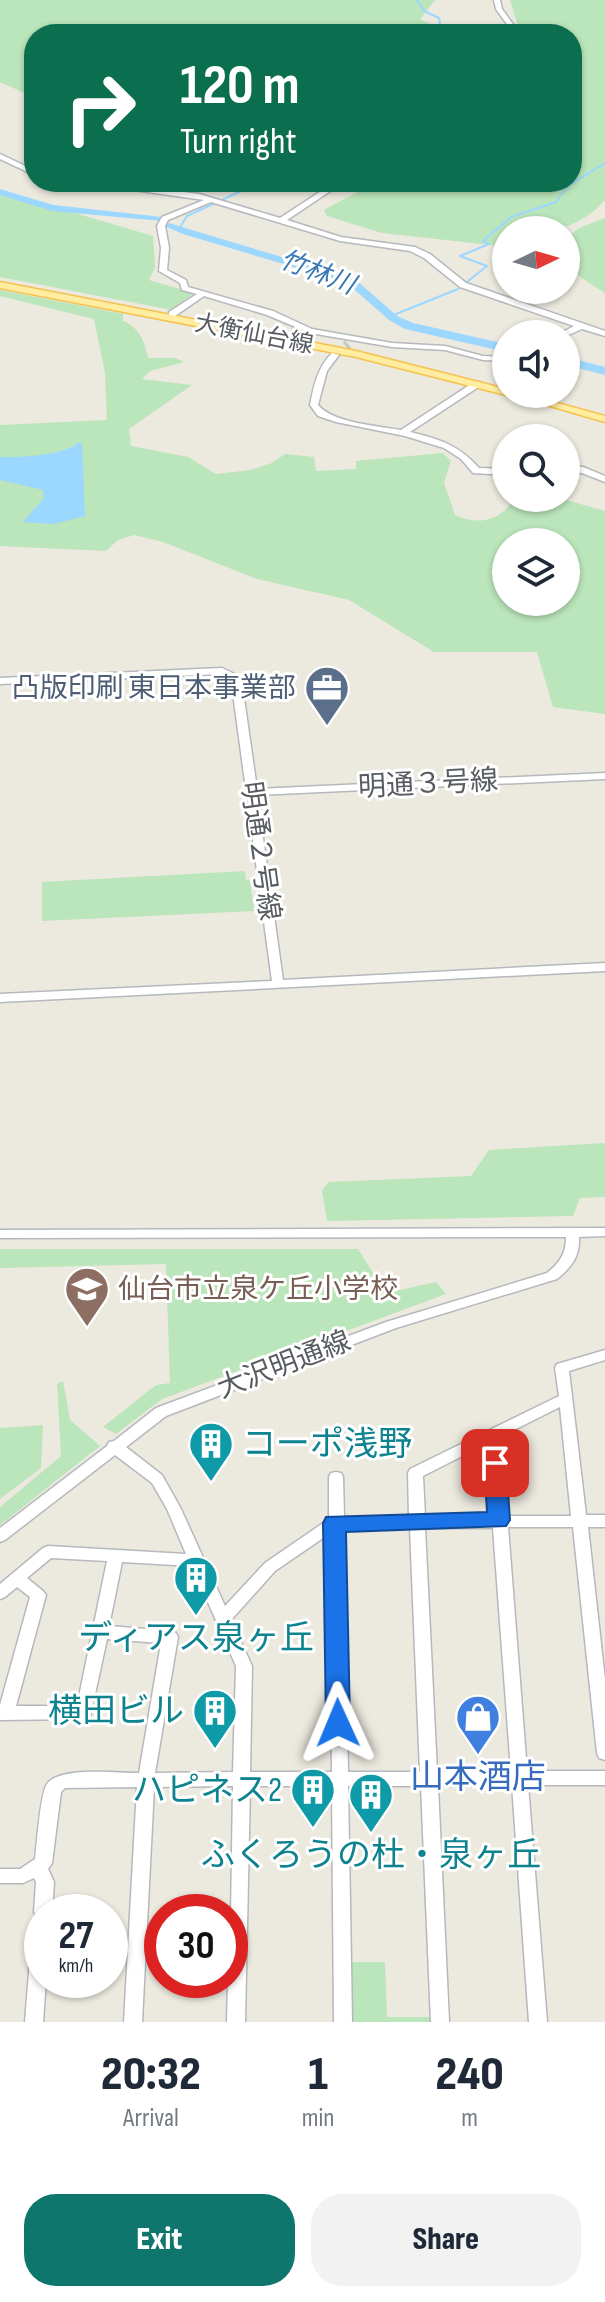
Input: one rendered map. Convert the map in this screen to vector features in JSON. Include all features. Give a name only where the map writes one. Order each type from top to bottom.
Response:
[{"type":"main road","name":"大衡仙台線","points":[[0,283],[406,361],[492,385]]},
{"type":"main road","name":"大衡仙台線","points":[[0,283],[356,354],[492,387]]},
{"type":"main road","points":[[569,408],[605,417]]},
{"type":"main road","points":[[576,408],[605,417]]},
{"type":"street","points":[[497,0],[499,9],[510,24]]},
{"type":"street","points":[[0,156],[24,168]]},
{"type":"street","points":[[157,192],[209,200],[346,240],[416,250],[463,285],[605,334]]},
{"type":"street","points":[[281,221],[325,192]]},
{"type":"street","points":[[209,200],[165,219],[161,226],[165,248],[163,271],[183,282],[185,288],[270,313],[296,327],[351,341],[445,348],[492,358]]},
{"type":"street","points":[[172,314],[203,293]]},
{"type":"street","points":[[335,355],[325,365],[314,405],[316,410],[329,418],[448,445],[467,459],[476,471],[492,472]]},
{"type":"street","points":[[401,434],[477,384]]},
{"type":"street","points":[[580,470],[605,479]]},
{"type":"street","name":"明通２号線","points":[[0,681],[207,672],[233,675],[237,679],[278,984]]},
{"type":"street","name":"明通３号線","points":[[251,792],[605,776]]},
{"type":"street","points":[[0,998],[605,967]]},
{"type":"street","points":[[0,1234],[605,1232]]},
{"type":"street","name":"大沢明通線","points":[[0,1536],[161,1412],[391,1325],[552,1276],[568,1264],[574,1249],[572,1233]]},
{"type":"street","points":[[605,1355],[562,1368],[605,1753]]},
{"type":"street","points":[[440,2022],[415,1473],[566,1398]]},
{"type":"street","points":[[493,1434],[538,2022]]},
{"type":"street","points":[[114,1446],[157,1479],[198,1560],[244,1666],[236,2022]]},
{"type":"street","points":[[336,1477],[334,1523],[343,2022]]},
{"type":"street","points":[[224,1617],[270,1567],[334,1523],[605,1521]]},
{"type":"street","points":[[0,1593],[48,1552],[198,1560]]},
{"type":"street","points":[[17,1579],[38,1595],[3,1713],[84,1712],[116,1556]]},
{"type":"street","points":[[102,1632],[170,1637],[146,1780],[133,2022]]},
{"type":"street","points":[[0,1876],[23,1876],[43,1863],[53,1789],[60,1782],[605,1778]]},
{"type":"street","points":[[38,1867],[45,1882],[44,1894]]},
{"type":"street","points":[[34,2022],[36,1998]]},
{"type":"green space","points":[[0,0],[435,0],[420,19],[430,24],[24,24],[24,93],[0,82]]},
{"type":"green space","points":[[510,0],[605,0],[605,200],[580,220],[580,216],[492,216],[492,245],[382,233],[327,216],[324,210],[357,192],[582,192],[582,24],[518,24]]},
{"type":"green space","points":[[0,191],[153,236],[155,267],[149,280],[194,293],[172,310],[0,277]]},
{"type":"green space","points":[[605,218],[605,293],[580,276],[580,228]]},
{"type":"green space","points":[[0,290],[123,314],[123,321],[140,336],[148,358],[175,358],[184,362],[150,371],[142,379],[192,385],[129,429],[131,446],[188,457],[216,474],[251,470],[272,463],[285,454],[314,457],[316,471],[356,469],[356,461],[443,453],[451,461],[444,483],[455,515],[481,521],[503,512],[580,512],[580,504],[605,511],[605,714],[553,707],[537,652],[434,652],[349,600],[257,579],[163,542],[134,535],[118,540],[106,551],[0,546],[0,425],[107,420],[105,373],[94,319],[0,296]]},
{"type":"green space","points":[[245,871],[246,880],[250,880],[254,911],[42,921],[42,882]]},
{"type":"green space","points":[[605,1143],[605,1197],[580,1198],[573,1216],[327,1221],[322,1190],[329,1182],[471,1176],[489,1150]]},
{"type":"green space","points":[[0,1249],[358,1249],[386,1293],[436,1282],[446,1294],[162,1399],[116,1434],[103,1427],[156,1385],[170,1383],[166,1264],[0,1268]]},
{"type":"green space","points":[[63,1381],[70,1420],[100,1446],[0,1525],[0,1507],[61,1456],[57,1384]]},
{"type":"green space","points":[[43,1425],[41,1468],[0,1499],[0,1428]]},
{"type":"green space","points":[[351,1962],[385,1962],[387,2017],[431,2017],[431,2022],[352,2022]]},
{"type":"water","points":[[82,443],[85,516],[54,524],[23,522],[44,498],[43,490],[0,480],[0,457],[48,454],[75,446]]},
{"type":"waterway","points":[[417,0],[424,11],[439,18],[440,24]]},
{"type":"waterway","points":[[582,177],[605,163]]},
{"type":"waterway","name":"竹林川","points":[[0,192],[52,208],[158,219]]},
{"type":"waterway","points":[[222,200],[239,192]]},
{"type":"waterway","points":[[391,316],[458,289],[487,266],[460,256],[489,244],[483,241],[511,217],[556,202],[564,192]]},
{"type":"waterway","points":[[179,229],[187,216],[213,204]]},
{"type":"waterway","name":"竹林川","points":[[166,223],[351,281],[393,318],[409,326],[492,345]]},
{"type":"waterway","name":"竹林川","points":[[580,365],[605,371]]},
{"type":"tunnel","points":[[335,355],[348,344]]},
{"type":"place","name":"凸版印刷 東日本事業部","points":[[327,727]]},
{"type":"place","name":"仙台市立泉ケ丘小学校","points":[[87,1328]]},
{"type":"place","name":"コーポ浅野","points":[[211,1483]]},
{"type":"place","name":"ディアス泉ヶ丘","points":[[196,1617]]},
{"type":"place","name":"横田ビル","points":[[215,1750]]},
{"type":"place","name":"山本酒店","points":[[478,1756]]},
{"type":"place","name":"ハピネス2","points":[[313,1829]]},
{"type":"place","name":"ふくろうの杜・泉ヶ丘","points":[[371,1834]]},
{"type":"route","points":[[338,1723],[334,1523],[498,1520],[495,1463]]}]
